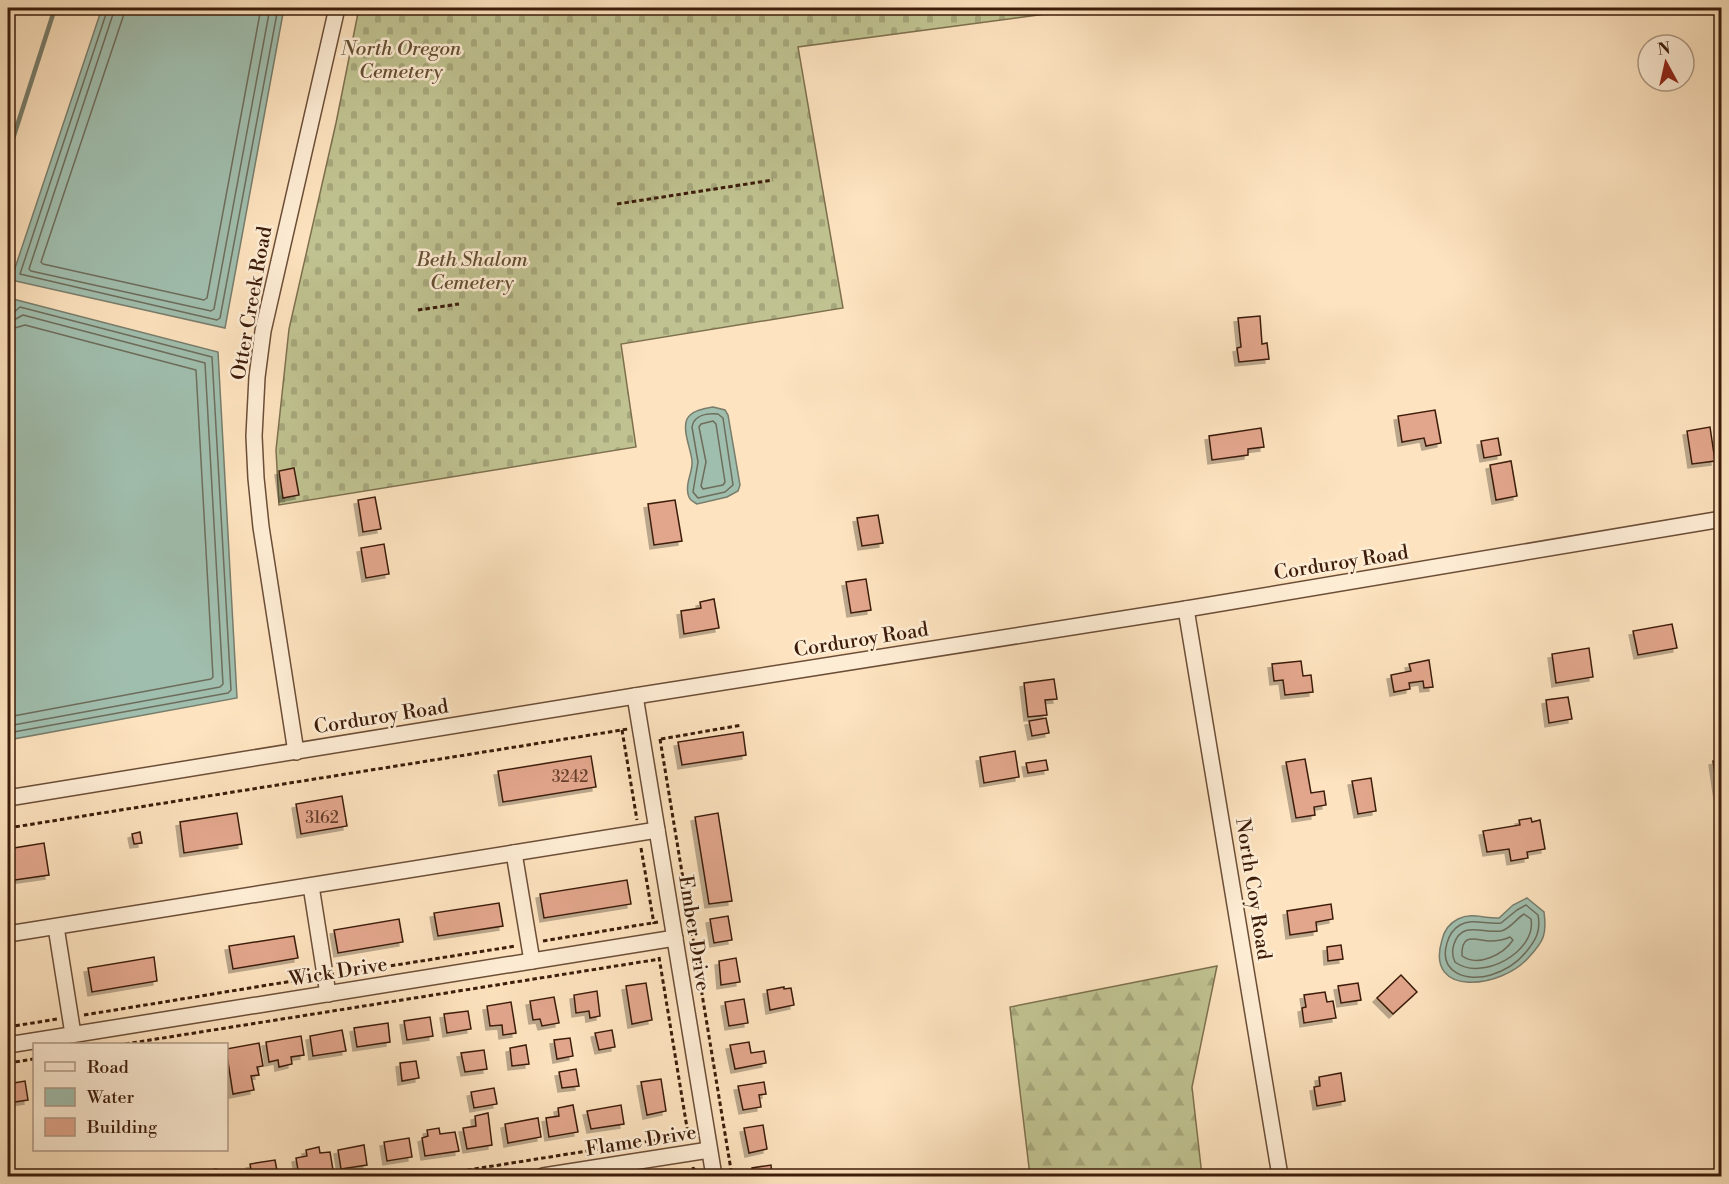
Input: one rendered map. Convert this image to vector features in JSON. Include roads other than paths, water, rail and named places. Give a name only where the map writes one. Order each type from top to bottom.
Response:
[{"type":"street","name":"Otter Creek Road","points":[[296,752],[261,527],[254,436],[257,377],[263,331],[337,8]]},
{"type":"street","name":"Corduroy Road","points":[[8,798],[1186,609],[1722,519]]},
{"type":"street","name":"North Coy Road","points":[[1186,609],[1280,1176]]},
{"type":"street","name":"Ember Drive","points":[[635,696],[713,1173]]},
{"type":"street","points":[[8,934],[657,830]]},
{"type":"street","points":[[514,853],[532,961]]},
{"type":"street","points":[[311,886],[328,994]]},
{"type":"street","points":[[56,927],[73,1034]]},
{"type":"street","name":"Wick Drive","points":[[8,1045],[675,938]]},
{"type":"street","name":"Flame Drive","points":[[543,1176],[709,1150]]},
{"type":"water","points":[[102,8],[284,8],[225,328],[11,280]]},
{"type":"water","points":[[13,299],[218,352],[237,698],[8,740],[8,317]]},
{"type":"water","points":[[713,407],[725,410],[728,415],[740,485],[738,491],[727,497],[697,504],[690,499],[687,490],[692,461],[686,424],[687,419],[698,410]]},
{"type":"water","points":[[1527,898],[1544,912],[1545,932],[1538,946],[1517,968],[1485,981],[1469,982],[1455,979],[1444,972],[1440,959],[1442,940],[1452,923],[1468,916],[1499,918],[1513,905]]},
{"type":"waterway","points":[[8,154],[55,8]]},
{"type":"park label","name":"North Oregon Cemetery","points":[[401,60]]},
{"type":"park label","name":"Beth Shalom Cemetery","points":[[472,270]]}]
